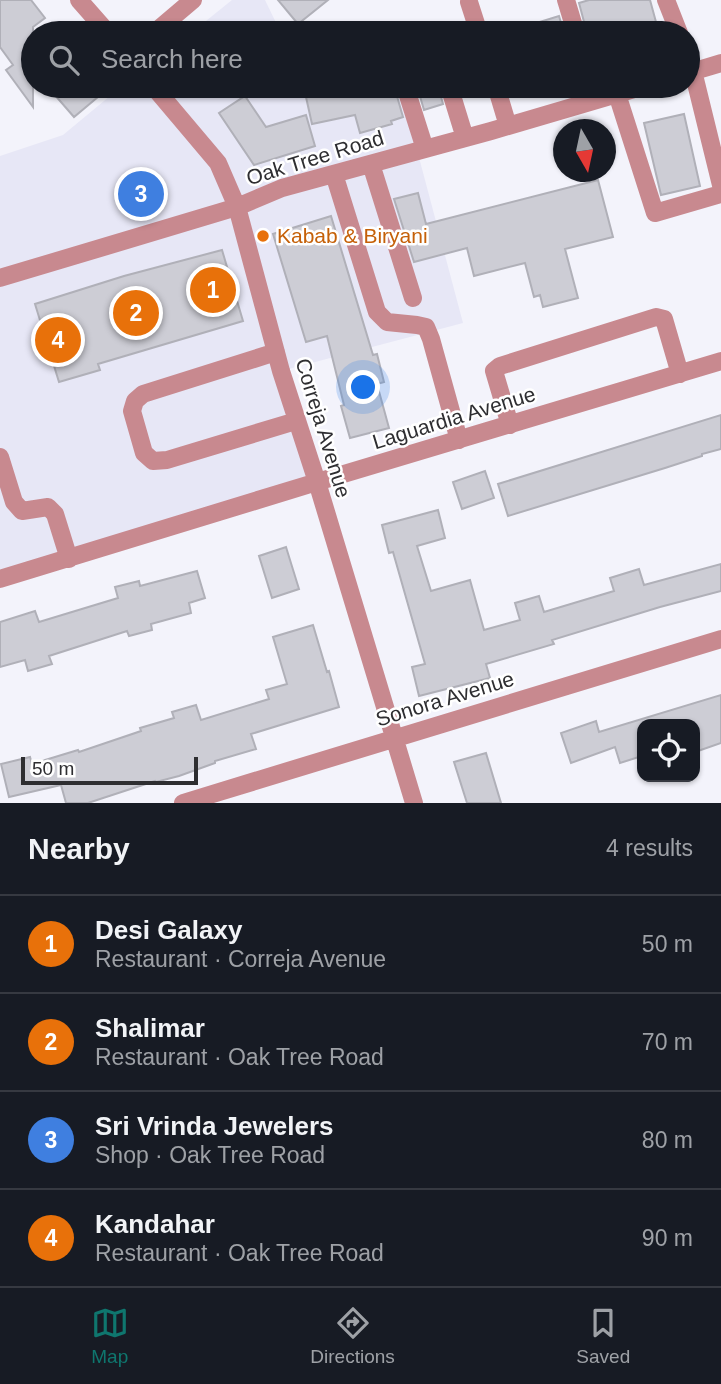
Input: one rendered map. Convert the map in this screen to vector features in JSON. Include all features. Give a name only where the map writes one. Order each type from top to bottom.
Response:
[{"type":"street","points":[[79,0],[97,21]]},
{"type":"street","points":[[168,21],[193,0]]},
{"type":"street","points":[[566,0],[572,21]]},
{"type":"street","points":[[667,0],[675,21]]},
{"type":"street","points":[[469,2],[475,21]]},
{"type":"street","points":[[700,66],[721,63]]},
{"type":"street","name":"Correja Avenue","points":[[163,98],[218,163],[237,207],[296,421],[414,803]]},
{"type":"street","points":[[409,98],[425,149]]},
{"type":"street","points":[[453,98],[465,138]]},
{"type":"street","points":[[500,98],[508,126]]},
{"type":"street","name":"Oak Tree Road","points":[[0,278],[237,207],[282,188],[508,126],[582,98]]},
{"type":"street","points":[[618,98],[655,213],[721,194]]},
{"type":"street","points":[[697,98],[721,186]]},
{"type":"street","points":[[371,164],[413,298]]},
{"type":"street","points":[[334,174],[377,312],[387,322],[426,327],[459,440]]},
{"type":"street","points":[[510,425],[494,371],[500,366],[656,317],[664,319],[680,374]]},
{"type":"street","points":[[276,352],[143,394],[135,401],[132,411],[144,453],[153,461],[167,460],[296,421]]},
{"type":"street","name":"Laguardia Avenue","points":[[0,579],[721,361]]},
{"type":"street","points":[[0,457],[14,502],[22,511],[48,507],[55,514],[69,559]]},
{"type":"street","name":"Sonora Avenue","points":[[183,803],[721,639]]},
{"type":"shaded area","points":[[232,0],[265,0],[275,21],[206,21]]},
{"type":"shaded area","points":[[108,98],[403,98],[463,323],[281,371],[317,482],[0,579],[0,156],[63,135]]},
{"type":"building","points":[[0,0],[31,0],[45,18],[41,21],[21,21],[21,91],[6,70],[13,65],[0,47]]},
{"type":"building","points":[[278,0],[328,0],[302,21],[296,21]]},
{"type":"building","points":[[589,0],[650,0],[656,21],[584,21],[579,3]]},
{"type":"building","points":[[559,16],[560,21],[543,21]]},
{"type":"building","points":[[57,98],[97,98],[74,117]]},
{"type":"building","points":[[242,98],[246,98],[266,127],[306,115],[315,146],[254,165],[219,113]]},
{"type":"building","points":[[306,98],[397,98],[403,117],[391,121],[392,124],[360,133],[355,115],[312,124]]},
{"type":"building","points":[[420,98],[441,98],[443,104],[424,110]]},
{"type":"building","points":[[684,114],[700,186],[661,195],[644,123]]},
{"type":"building","points":[[599,182],[613,237],[565,249],[578,298],[543,307],[540,295],[534,297],[525,263],[474,276],[467,248],[414,262],[394,199],[418,193],[426,224]]},
{"type":"building","points":[[331,216],[373,355],[377,354],[384,382],[377,384],[389,428],[350,438],[327,336],[306,342],[273,234]]},
{"type":"building","points":[[222,250],[243,321],[98,364],[100,370],[59,382],[35,304],[124,276]]},
{"type":"building","points":[[721,415],[721,449],[508,516],[498,484]]},
{"type":"building","points":[[485,471],[494,498],[462,509],[453,482]]},
{"type":"building","points":[[438,510],[445,538],[417,546],[431,591],[470,580],[484,630],[520,620],[515,603],[539,596],[544,612],[614,591],[610,578],[639,569],[644,585],[721,564],[721,591],[552,640],[554,644],[486,664],[490,678],[419,696],[412,667],[425,664],[393,552],[389,553],[382,525]]},
{"type":"building","points":[[286,547],[299,589],[272,598],[259,556]]},
{"type":"building","points":[[197,571],[205,598],[189,603],[191,613],[151,624],[152,630],[129,636],[127,631],[49,656],[52,664],[28,671],[25,660],[0,667],[0,622],[35,611],[39,622],[118,598],[115,587],[139,581],[140,586]]},
{"type":"building","points":[[313,625],[339,707],[251,734],[256,749],[215,761],[179,776],[88,803],[66,803],[61,785],[9,797],[1,764],[30,757],[32,764],[78,750],[79,752],[174,718],[172,712],[196,705],[201,720],[269,699],[266,690],[287,684],[273,637]]},
{"type":"building","points":[[721,695],[721,743],[700,750],[700,719],[642,719]]},
{"type":"building","points":[[637,720],[637,758],[620,763],[615,747],[571,763],[561,733],[596,721],[599,732]]},
{"type":"building","points":[[486,753],[501,803],[467,803],[454,762]]},
{"type":"place","name":"Sri Vrinda Jewelers","points":[[141,194]]},
{"type":"place","name":"Kabab & Biryani","points":[[263,236]]},
{"type":"place","name":"Desi Galaxy","points":[[213,290]]},
{"type":"place","name":"Shalimar","points":[[136,313]]},
{"type":"place","name":"Kandahar","points":[[58,340]]}]
